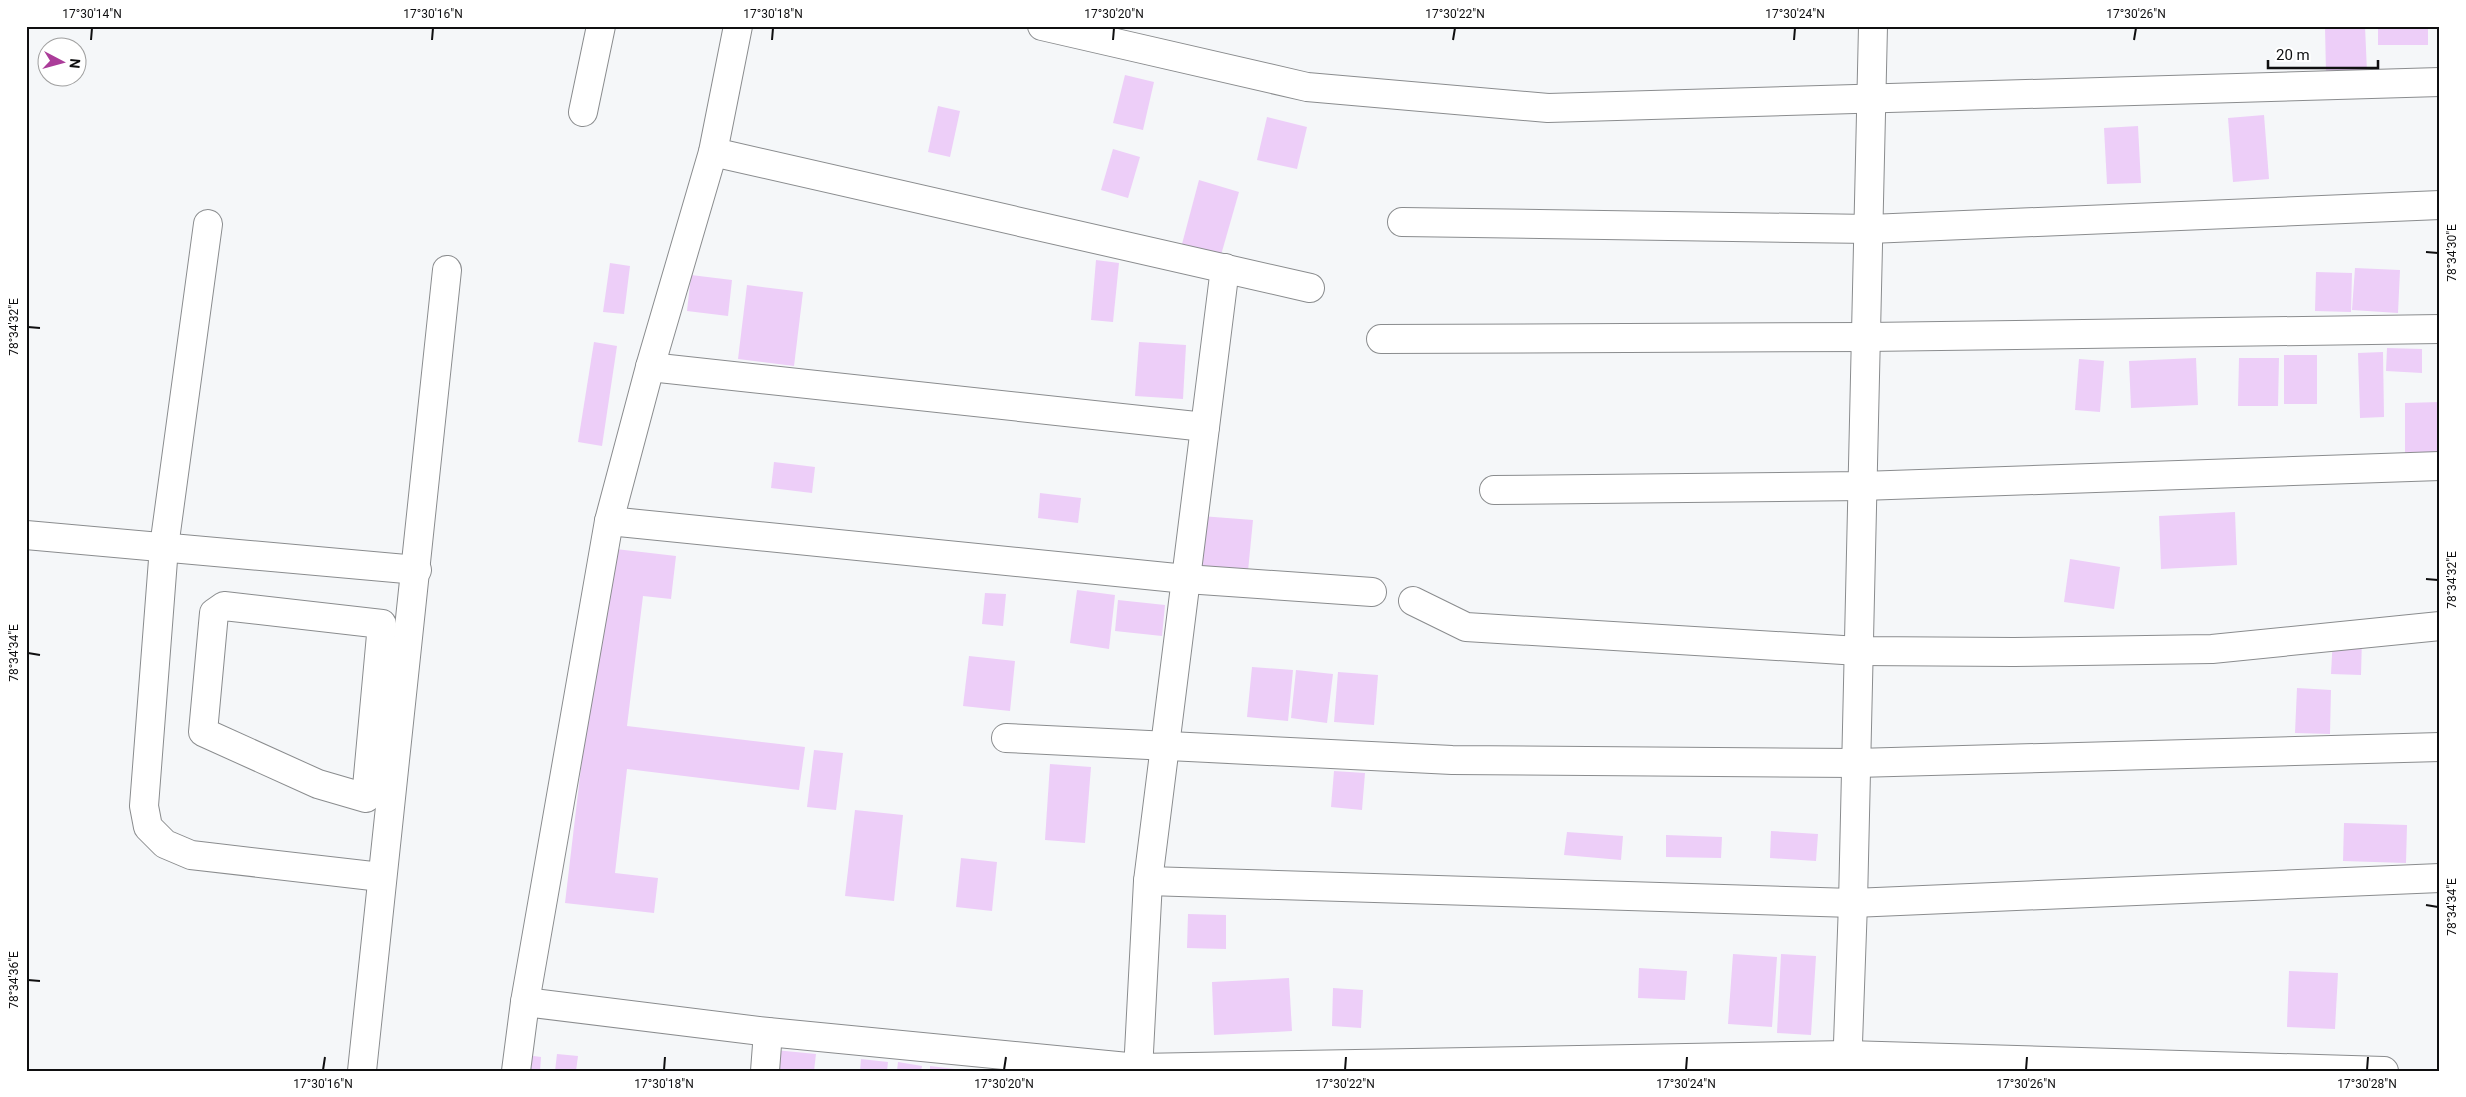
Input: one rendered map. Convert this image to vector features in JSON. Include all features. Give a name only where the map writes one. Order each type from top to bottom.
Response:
[{"type":"street","points":[[583,112],[601,26]]},
{"type":"street","points":[[516,1071],[525,1002],[609,521],[650,367],[713,152],[738,26]]},
{"type":"street","points":[[1042,26],[1307,87],[1548,108],[2440,82]]},
{"type":"street","points":[[1847,1063],[1854,903],[1873,26]]},
{"type":"street","points":[[713,152],[1310,288]]},
{"type":"street","points":[[1402,222],[1870,229],[2440,205]]},
{"type":"street","points":[[208,224],[164,547],[144,806],[148,826],[165,844],[191,855],[381,877]]},
{"type":"street","points":[[1138,1070],[1148,881],[1225,268]]},
{"type":"street","points":[[362,1071],[381,877],[381,778],[378,673],[382,624],[224,606],[214,613],[203,732],[318,784],[366,798],[381,778],[404,676],[417,570],[447,270]]},
{"type":"street","points":[[1381,338],[1867,337],[2440,328]]},
{"type":"street","points":[[650,367],[1205,427]]},
{"type":"street","points":[[1494,490],[1862,486],[2440,466]]},
{"type":"street","points":[[609,521],[1186,579],[1372,592]]},
{"type":"street","points":[[26,535],[417,570]]},
{"type":"street","points":[[1413,601],[1466,627],[1859,651],[2212,649],[2440,626]]},
{"type":"street","points":[[378,673],[404,676]]},
{"type":"street","points":[[1006,738],[1452,760],[1856,763],[2440,747]]},
{"type":"street","points":[[1148,881],[1854,903],[2440,878]]},
{"type":"street","points":[[525,1002],[768,1032],[1138,1070],[1847,1063],[2384,1071]]},
{"type":"street","points":[[765,1071],[768,1032]]},
{"type":"building","points":[[2365,26],[2367,72],[2326,73],[2325,27]]},
{"type":"building","points":[[2378,26],[2428,26],[2428,45],[2378,45]]},
{"type":"building","points":[[1125,75],[1154,82],[1143,130],[1113,123]]},
{"type":"building","points":[[938,106],[960,111],[950,157],[928,152]]},
{"type":"building","points":[[2264,115],[2269,179],[2233,182],[2228,118]]},
{"type":"building","points":[[1267,117],[1307,127],[1297,169],[1257,160]]},
{"type":"building","points":[[2138,126],[2141,183],[2107,184],[2104,128]]},
{"type":"building","points":[[1113,149],[1140,157],[1128,198],[1101,190]]},
{"type":"building","points":[[1199,180],[1239,192],[1221,255],[1182,244]]},
{"type":"building","points":[[1096,260],[1119,263],[1113,322],[1091,320]]},
{"type":"building","points":[[610,263],[630,266],[624,314],[603,312]]},
{"type":"building","points":[[2355,268],[2400,270],[2398,313],[2352,310]]},
{"type":"building","points":[[2316,272],[2352,273],[2351,312],[2315,311]]},
{"type":"building","points":[[691,275],[732,280],[728,316],[687,311]]},
{"type":"building","points":[[747,285],[803,292],[794,366],[738,359]]},
{"type":"building","points":[[594,342],[617,346],[602,446],[578,442]]},
{"type":"building","points":[[1139,342],[1186,345],[1183,399],[1135,396]]},
{"type":"building","points":[[2387,348],[2422,349],[2422,373],[2386,371]]},
{"type":"building","points":[[2383,352],[2384,417],[2360,418],[2358,353]]},
{"type":"building","points":[[2284,355],[2317,355],[2317,404],[2284,404]]},
{"type":"building","points":[[2196,358],[2198,405],[2131,408],[2129,361]]},
{"type":"building","points":[[2239,358],[2279,358],[2278,406],[2238,406]]},
{"type":"building","points":[[2079,359],[2104,361],[2100,412],[2075,410]]},
{"type":"building","points":[[2440,402],[2440,453],[2405,453],[2405,403]]},
{"type":"building","points":[[774,462],[815,467],[812,493],[771,488]]},
{"type":"building","points":[[1040,493],[1081,498],[1078,523],[1038,518]]},
{"type":"building","points":[[2235,512],[2237,565],[2161,569],[2159,516]]},
{"type":"building","points":[[1201,516],[1253,520],[1248,571],[1197,567]]},
{"type":"building","points":[[607,548],[676,556],[671,599],[643,596],[627,726],[805,747],[799,790],[627,769],[615,873],[658,878],[654,913],[565,903]]},
{"type":"building","points":[[2070,559],[2120,567],[2114,609],[2064,602]]},
{"type":"building","points":[[1077,590],[1115,595],[1109,649],[1070,643]]},
{"type":"building","points":[[985,593],[1006,594],[1003,626],[982,624]]},
{"type":"building","points":[[1118,600],[1165,605],[1162,636],[1115,631]]},
{"type":"building","points":[[2333,637],[2362,638],[2361,675],[2331,674]]},
{"type":"building","points":[[969,656],[1015,661],[1010,711],[963,706]]},
{"type":"building","points":[[1252,667],[1293,670],[1288,721],[1247,717]]},
{"type":"building","points":[[1296,670],[1333,674],[1327,723],[1291,718]]},
{"type":"building","points":[[1338,672],[1378,675],[1374,725],[1334,722]]},
{"type":"building","points":[[2297,688],[2331,690],[2330,734],[2295,733]]},
{"type":"building","points":[[814,750],[843,753],[836,810],[807,807]]},
{"type":"building","points":[[1050,764],[1091,767],[1085,843],[1045,840]]},
{"type":"building","points":[[1334,771],[1365,773],[1362,810],[1331,807]]},
{"type":"building","points":[[855,810],[903,815],[894,901],[845,896]]},
{"type":"building","points":[[2344,823],[2407,825],[2406,863],[2343,861]]},
{"type":"building","points":[[1771,831],[1818,834],[1816,861],[1770,858]]},
{"type":"building","points":[[1567,832],[1623,836],[1621,860],[1564,855]]},
{"type":"building","points":[[1666,835],[1722,837],[1721,858],[1666,857]]},
{"type":"building","points":[[961,858],[997,862],[992,911],[956,907]]},
{"type":"building","points":[[1188,914],[1226,915],[1226,949],[1187,948]]},
{"type":"building","points":[[1733,954],[1777,957],[1772,1027],[1728,1024]]},
{"type":"building","points":[[1781,954],[1816,956],[1811,1035],[1777,1033]]},
{"type":"building","points":[[1639,968],[1687,971],[1685,1000],[1638,998]]},
{"type":"building","points":[[2289,971],[2338,973],[2335,1029],[2287,1027]]},
{"type":"building","points":[[1289,978],[1292,1031],[1214,1035],[1212,982]]},
{"type":"building","points":[[1333,988],[1363,990],[1361,1028],[1332,1026]]},
{"type":"building","points":[[775,1050],[816,1054],[814,1071],[773,1071]]},
{"type":"building","points":[[519,1054],[541,1057],[540,1071],[517,1071]]},
{"type":"building","points":[[557,1054],[578,1056],[576,1071],[555,1071]]},
{"type":"building","points":[[861,1059],[888,1062],[887,1071],[860,1071]]},
{"type":"building","points":[[898,1062],[922,1066],[921,1071],[897,1071]]},
{"type":"building","points":[[930,1066],[955,1069],[955,1071],[930,1071]]}]
